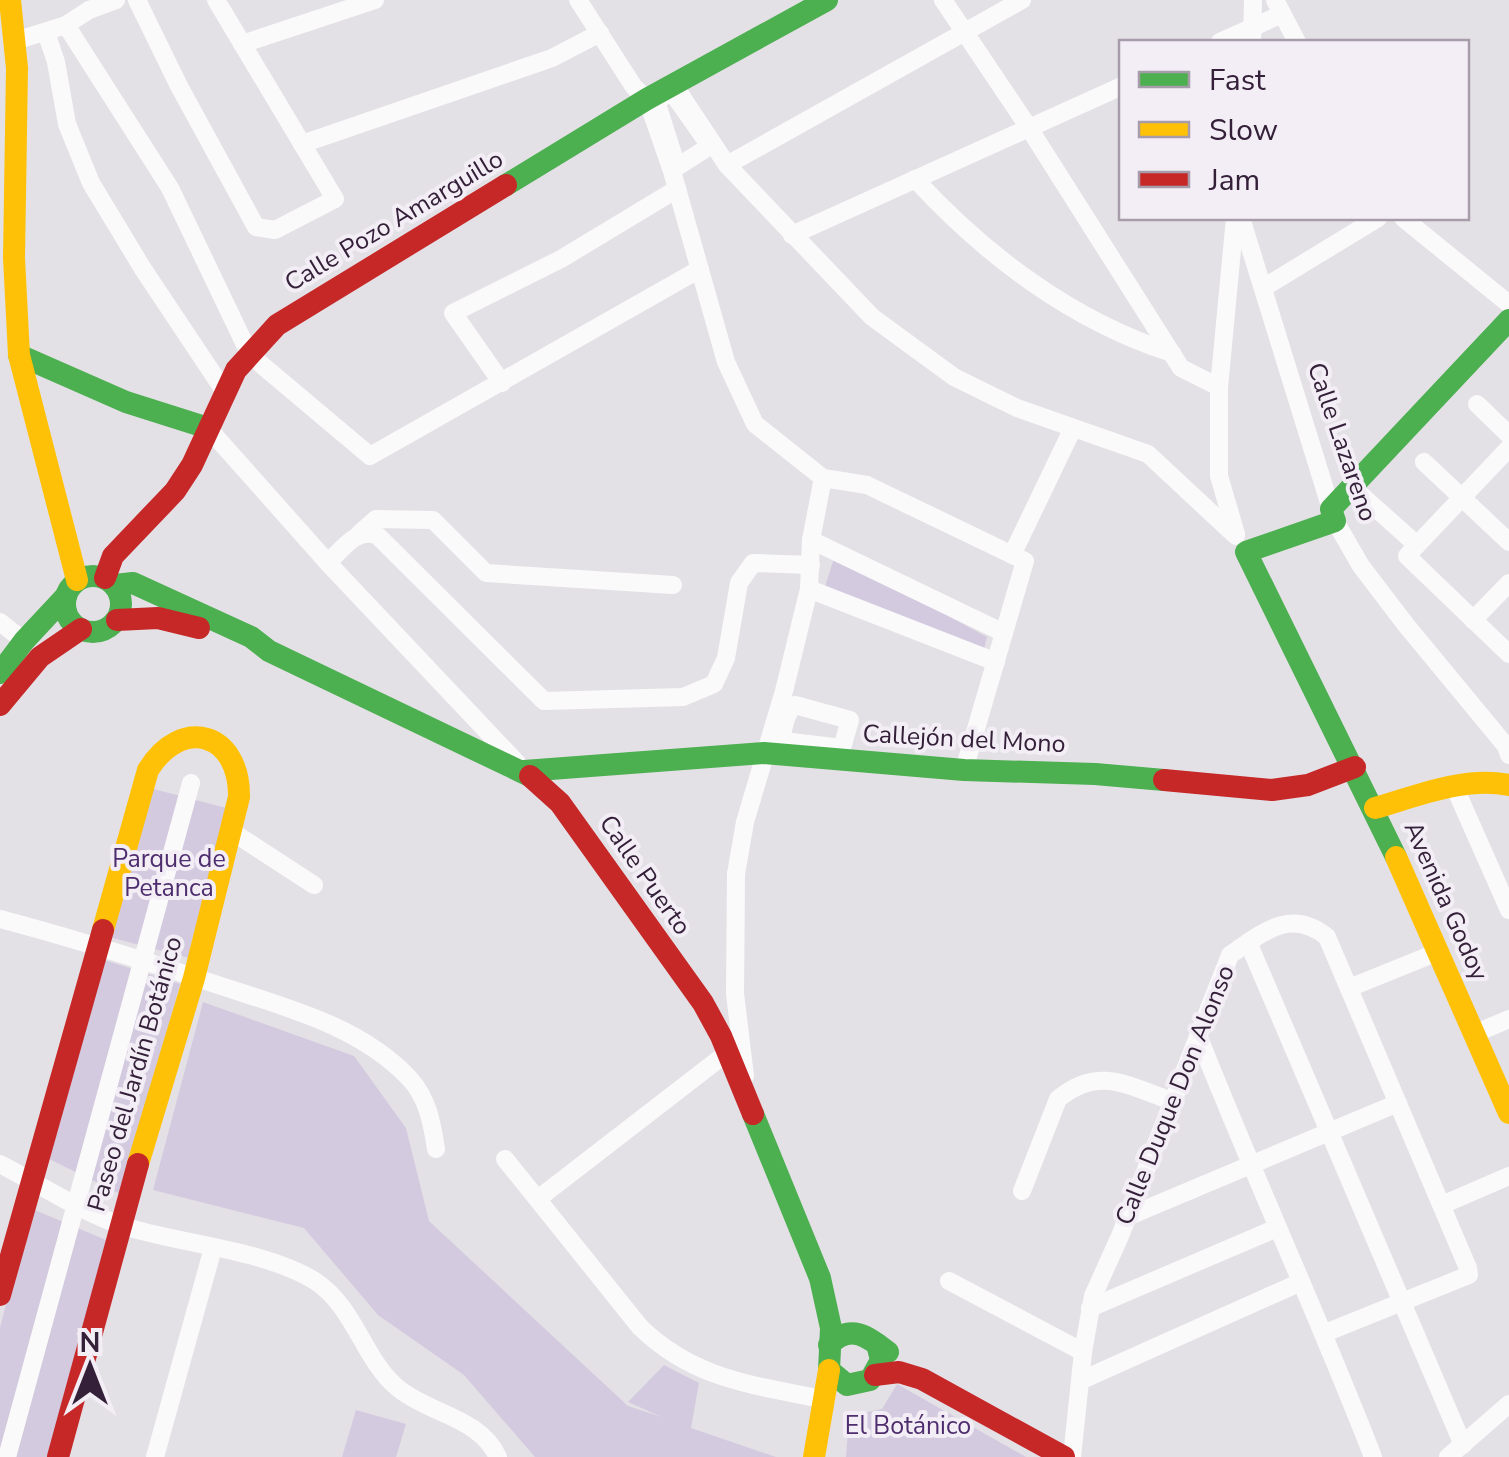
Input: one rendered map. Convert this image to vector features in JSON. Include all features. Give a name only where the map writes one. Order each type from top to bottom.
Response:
[{"type":"street","points":[[0,672],[72,588],[96,575],[110,581],[122,602],[117,620],[97,632],[81,629],[66,612],[72,588],[9,351],[14,258],[8,71],[16,41],[10,0]]},
{"type":"street","points":[[16,41],[66,25],[89,10],[116,0]]},
{"type":"street","points":[[137,0],[178,86],[256,226],[275,230],[335,199],[216,0]]},
{"type":"street","points":[[242,44],[375,0]]},
{"type":"street","points":[[578,0],[634,87],[659,95],[872,318],[954,376],[1017,408],[1148,454],[1241,544]]},
{"type":"street","name":"Calle Pozo Amarguillo","points":[[110,581],[107,565],[176,491],[236,370],[277,325],[659,95],[827,0]]},
{"type":"street","points":[[943,0],[1181,368],[1219,387]]},
{"type":"street","points":[[727,165],[1022,0]]},
{"type":"street","points":[[1252,35],[1254,0]]},
{"type":"street","points":[[1252,35],[1278,7],[1296,40]]},
{"type":"street","points":[[66,25],[170,188],[250,355],[370,456],[700,270]]},
{"type":"street","points":[[46,32],[56,62],[67,124],[91,183],[226,392]]},
{"type":"street","points":[[302,144],[552,58],[600,33]]},
{"type":"street","points":[[792,235],[1119,87]]},
{"type":"street","points":[[659,95],[677,189],[726,362],[755,424],[823,478],[867,486],[1018,558]]},
{"type":"street","points":[[915,179],[957,225],[1020,275],[1136,342],[1172,354]]},
{"type":"street","points":[[502,383],[453,313],[560,259],[677,189]]},
{"type":"street","points":[[1238,220],[1219,387],[1219,476],[1241,544]]},
{"type":"street","name":"Calle Lazareno","points":[[1239,220],[1333,515],[1361,566],[1506,746],[1509,755]]},
{"type":"street","points":[[1263,288],[1375,220]]},
{"type":"street","points":[[1405,220],[1509,304]]},
{"type":"street","points":[[1241,544],[1333,515],[1352,487],[1509,320]]},
{"type":"street","points":[[9,351],[126,402],[208,428],[524,771]]},
{"type":"street","points":[[1476,404],[1509,434]]},
{"type":"street","points":[[964,770],[1004,633],[1018,558],[1073,428]]},
{"type":"street","points":[[1509,448],[1407,556],[1509,654]]},
{"type":"street","points":[[1424,462],[1509,542]]},
{"type":"street","points":[[742,1086],[745,1066],[735,994],[736,874],[745,822],[784,692],[809,589],[811,540],[823,478]]},
{"type":"street","points":[[1352,487],[1417,545]]},
{"type":"street","points":[[328,562],[376,520],[434,520],[486,573],[673,585]]},
{"type":"street","points":[[360,533],[378,536],[544,701],[683,697],[699,692],[714,684],[726,658],[739,582],[753,563],[811,565]]},
{"type":"street","points":[[811,540],[1004,633]]},
{"type":"street","name":"Avenida Godoy","points":[[1241,544],[1375,808],[1509,1113]]},
{"type":"street","name":"Calle Puerto","points":[[110,581],[132,583],[251,637],[269,651],[524,771],[560,803],[702,1004],[728,1052],[820,1278],[870,1338],[916,1368],[922,1379]]},
{"type":"street","points":[[1474,620],[1509,583]]},
{"type":"street","points":[[809,589],[996,662]]},
{"type":"street","name":"Calle Puerto","points":[[117,620],[133,615],[151,616],[269,651]]},
{"type":"street","points":[[0,622],[24,641]]},
{"type":"street","points":[[0,705],[40,657],[81,629]]},
{"type":"street","points":[[784,692],[861,718],[850,760]]},
{"type":"street","name":"Paseo del Jardín Botánico","points":[[0,1294],[148,770],[163,748],[179,739],[197,737],[215,742],[230,753],[241,787],[194,978],[120,1226],[58,1457]]},
{"type":"street","name":"Callejón del Mono","points":[[524,771],[764,753],[964,770],[1095,774],[1272,790],[1308,784],[1355,767]]},
{"type":"street","points":[[560,803],[556,782],[566,766]]},
{"type":"street","points":[[7,1457],[191,783]]},
{"type":"street","points":[[1375,808],[1474,784],[1509,785]]},
{"type":"street","points":[[1455,788],[1509,910]]},
{"type":"street","points":[[230,831],[314,885]]},
{"type":"street","points":[[0,919],[98,944],[324,1021],[376,1051],[409,1078],[422,1095],[430,1116],[436,1149]]},
{"type":"street","name":"Calle Duque Don Alonso","points":[[1072,1457],[1082,1352],[1092,1296],[1230,955],[1266,930],[1291,922],[1313,924],[1327,937],[1468,1268],[1469,1275],[1403,1302]]},
{"type":"street","points":[[1248,942],[1403,1302],[1455,1451],[1509,1404]]},
{"type":"street","points":[[1349,988],[1438,952]]},
{"type":"street","points":[[1474,1034],[1509,1019]]},
{"type":"street","points":[[1198,1035],[1249,1166],[1326,1334],[1373,1457]]},
{"type":"street","points":[[539,1198],[728,1052]]},
{"type":"street","points":[[1022,1191],[1058,1099],[1068,1090],[1100,1078],[1172,1101]]},
{"type":"street","points":[[1127,1217],[1398,1103]]},
{"type":"street","points":[[505,1159],[640,1327],[664,1350],[715,1377],[826,1400]]},
{"type":"street","points":[[0,1164],[120,1226],[278,1265],[313,1280],[344,1308],[380,1369],[396,1386],[474,1428],[492,1444],[498,1457]]},
{"type":"street","points":[[1442,1205],[1509,1176]]},
{"type":"street","points":[[1090,1308],[1277,1228]]},
{"type":"street","points":[[154,1457],[212,1248]]},
{"type":"street","name":"Calle Puerto","points":[[820,1278],[831,1329],[829,1345]]},
{"type":"street","points":[[949,1281],[1082,1352]]},
{"type":"street","points":[[1082,1380],[1301,1282]]},
{"type":"street","points":[[1326,1334],[1403,1302]]},
{"type":"street","points":[[842,1333],[870,1338],[881,1360],[875,1375],[862,1384],[838,1378],[826,1362],[829,1345],[842,1333]]},
{"type":"street","name":"Calle Puerto","points":[[875,1375],[899,1372],[922,1379],[1064,1457]]},
{"type":"street","points":[[814,1457],[826,1400],[838,1378]]},
{"type":"green space","points":[[835,555],[987,637],[984,649],[823,593]]},
{"type":"green space","name":"Parque de Petanca","points":[[150,788],[230,809],[189,958],[109,937]]},
{"type":"green space","points":[[101,959],[180,984],[122,1195],[47,1158]]},
{"type":"green space","points":[[203,1002],[354,1056],[406,1128],[429,1221],[628,1406],[662,1417],[628,1402],[664,1365],[699,1383],[691,1428],[776,1457],[535,1457],[464,1375],[378,1315],[304,1228],[153,1190]]},
{"type":"green space","points":[[30,1208],[106,1240],[48,1457],[0,1457],[0,1328]]},
{"type":"green space","name":"El Botánico","points":[[897,1384],[1026,1457],[846,1457],[849,1416],[882,1409]]},
{"type":"green space","points":[[356,1410],[406,1424],[396,1457],[342,1457]]},
{"type":"traffic: fast","points":[[506,185],[647,99],[827,0]]},
{"type":"traffic: fast","points":[[1396,857],[1246,552],[1335,521],[1331,509],[1509,320]]},
{"type":"traffic: fast","points":[[19,355],[126,402],[208,428]]},
{"type":"traffic: fast","points":[[93,576],[113,584],[121,604],[113,624],[93,632],[73,624],[65,604],[73,584],[93,576]]},
{"type":"traffic: fast","points":[[115,585],[133,583],[251,637],[269,651],[530,776]]},
{"type":"traffic: fast","points":[[0,673],[66,596]]},
{"type":"traffic: fast","points":[[524,771],[764,753],[964,770],[1164,780]]},
{"type":"traffic: fast","points":[[753,1114],[820,1278],[831,1328],[829,1370],[847,1385],[870,1380],[881,1360],[877,1344]]},
{"type":"traffic: fast","points":[[829,1345],[851,1333],[866,1337],[888,1352]]},
{"type":"traffic: slow","points":[[10,0],[17,68],[14,258],[19,355],[77,580]]},
{"type":"traffic: slow","points":[[103,930],[148,770],[177,742],[192,737],[220,746],[237,775],[239,797],[194,978],[138,1164]]},
{"type":"traffic: slow","points":[[1375,808],[1458,785],[1509,785]]},
{"type":"traffic: slow","points":[[1396,857],[1509,1113]]},
{"type":"traffic: slow","points":[[814,1457],[829,1370]]},
{"type":"traffic: jam","points":[[105,578],[113,556],[175,491],[192,465],[236,370],[277,325],[506,185]]},
{"type":"traffic: jam","points":[[117,620],[158,618],[199,628]]},
{"type":"traffic: jam","points":[[0,705],[40,657],[81,629]]},
{"type":"traffic: jam","points":[[1164,780],[1272,790],[1308,785],[1355,767]]},
{"type":"traffic: jam","points":[[530,776],[560,803],[703,1003],[753,1114]]},
{"type":"traffic: jam","points":[[0,1295],[103,930]]},
{"type":"traffic: jam","points":[[58,1457],[138,1164]]},
{"type":"traffic: jam","points":[[875,1375],[899,1372],[922,1379],[1064,1457]]}]
